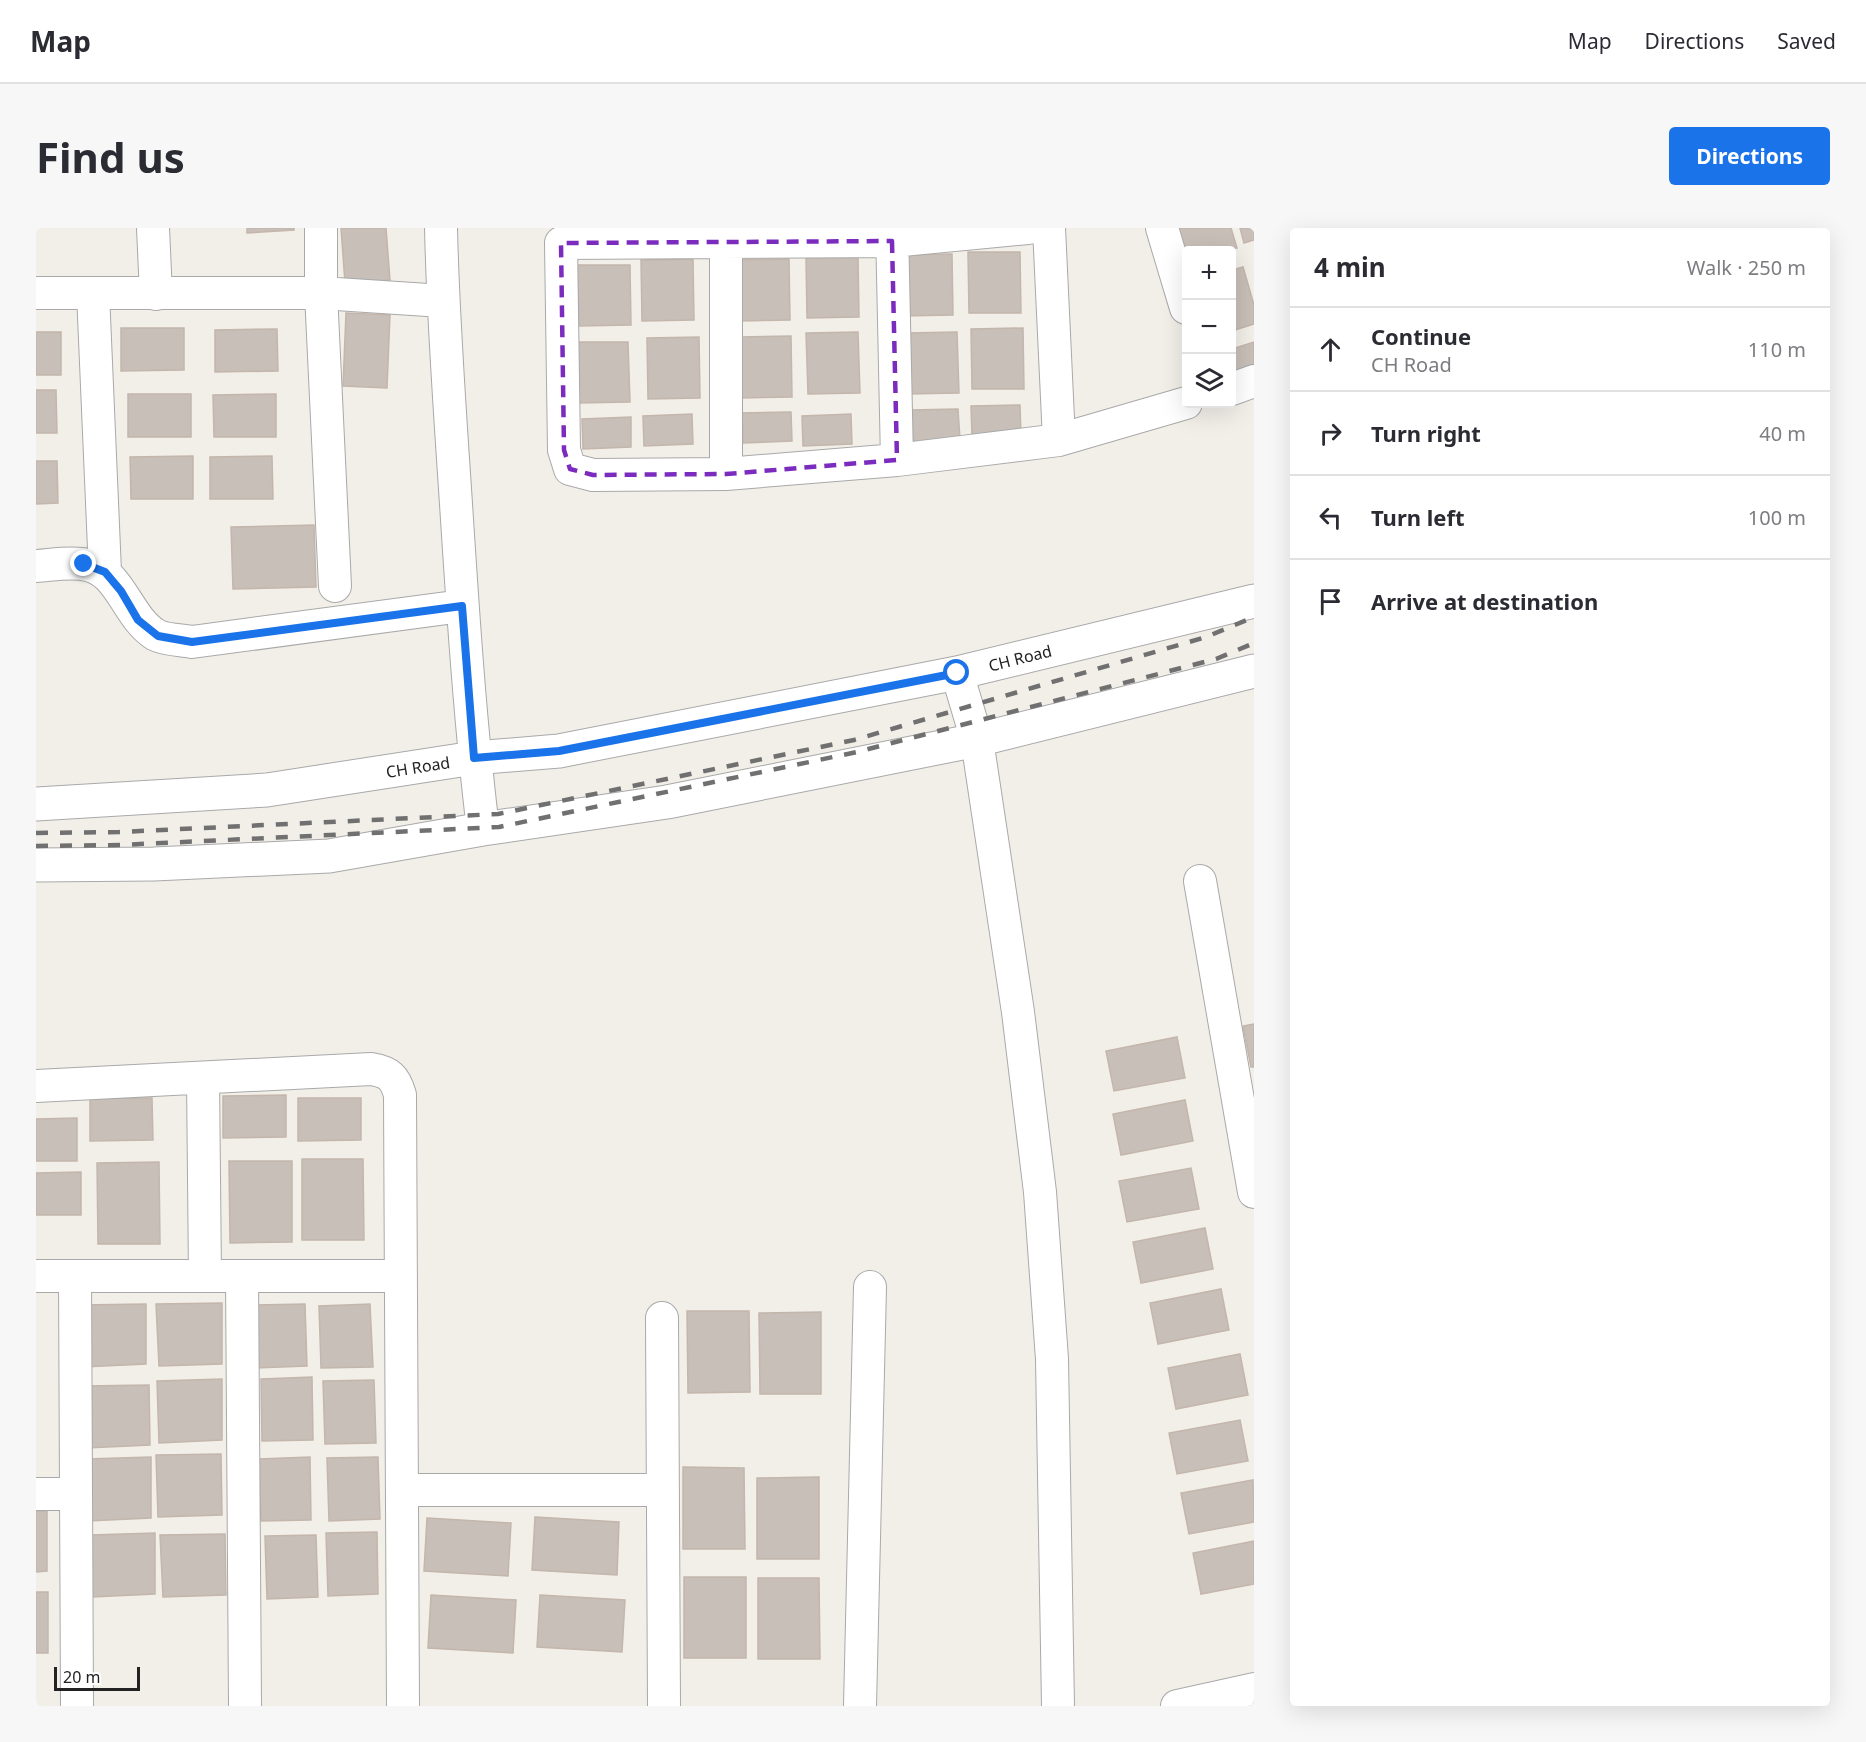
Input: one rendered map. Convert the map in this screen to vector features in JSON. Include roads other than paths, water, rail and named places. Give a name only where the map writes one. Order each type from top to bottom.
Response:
[{"type":"street","points":[[153,228],[156,294]]},
{"type":"street","points":[[321,228],[321,293],[335,586]]},
{"type":"street","points":[[441,228],[443,301],[462,606],[474,758],[483,830]]},
{"type":"street","points":[[1028,228],[726,242],[561,243],[564,450],[570,469],[593,475],[726,474],[897,460],[1059,440],[1182,404]]},
{"type":"street","points":[[1049,228],[1059,440]]},
{"type":"street","points":[[1162,228],[1184,300]]},
{"type":"street","points":[[892,234],[897,460]]},
{"type":"street","points":[[726,242],[726,474]]},
{"type":"street","points":[[36,293],[321,293],[443,301]]},
{"type":"street","points":[[93,293],[105,572]]},
{"type":"street","points":[[1236,388],[1254,381]]},
{"type":"street","points":[[36,566],[84,564],[105,572],[121,591],[138,620],[158,636],[192,642],[462,606]]},
{"type":"street","name":"CH Road","points":[[36,804],[267,790],[474,758],[559,751],[957,673],[1254,601]]},
{"type":"street","points":[[36,865],[154,864],[329,856],[667,802],[977,740],[1254,671]]},
{"type":"street","points":[[957,673],[977,740],[1018,1012],[1040,1192],[1052,1359],[1058,1706]]},
{"type":"street","points":[[1200,881],[1254,1192]]},
{"type":"street","points":[[36,1086],[371,1069],[386,1072],[396,1080],[400,1095],[403,1706]]},
{"type":"street","points":[[203,1078],[205,1276]]},
{"type":"street","points":[[36,1276],[401,1276]]},
{"type":"street","points":[[75,1276],[77,1706]]},
{"type":"street","points":[[242,1276],[245,1706]]},
{"type":"street","points":[[860,1706],[870,1287]]},
{"type":"street","points":[[662,1318],[664,1706]]},
{"type":"street","points":[[403,1490],[663,1490]]},
{"type":"street","points":[[36,1494],[76,1494]]},
{"type":"street","points":[[1177,1706],[1254,1689]]},
{"type":"railway","points":[[36,833],[119,832],[498,814],[854,740],[1206,637],[1254,617]]},
{"type":"railway","points":[[36,846],[120,845],[499,827],[857,752],[1216,659],[1254,643]]}]
